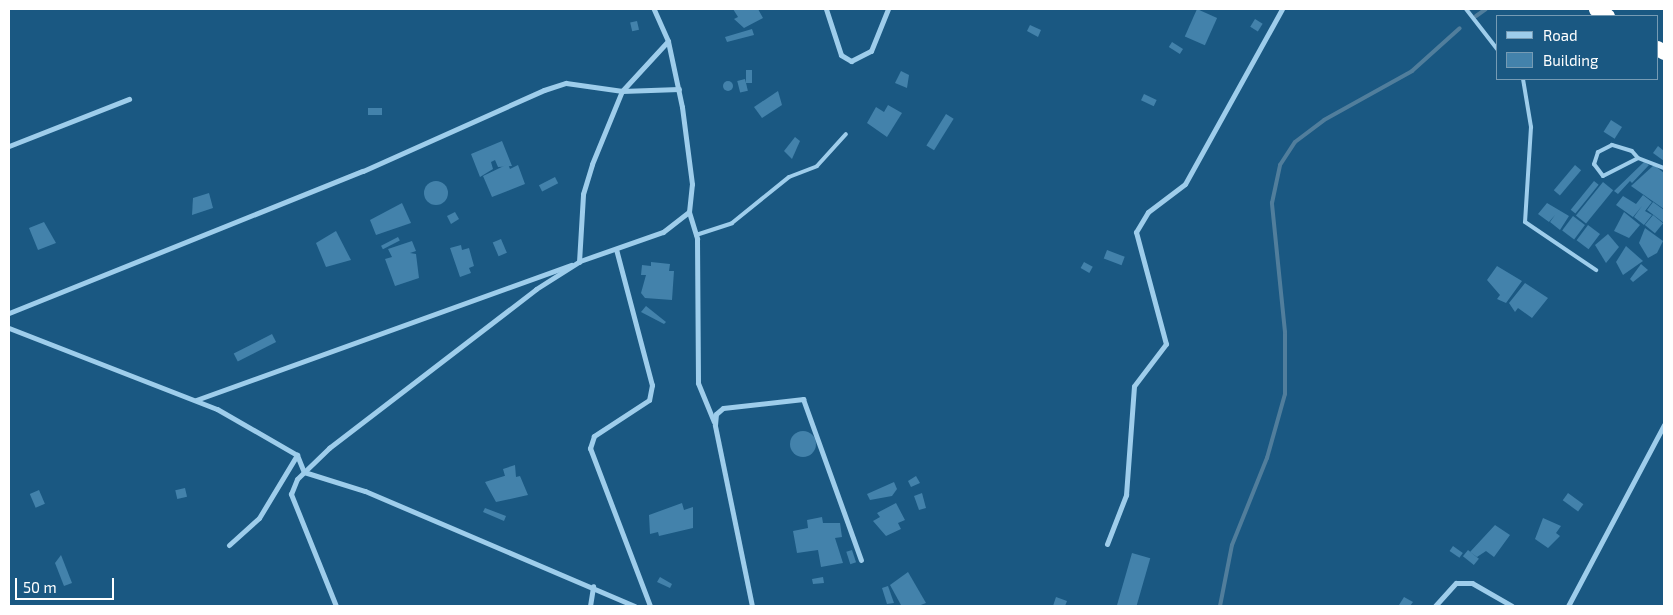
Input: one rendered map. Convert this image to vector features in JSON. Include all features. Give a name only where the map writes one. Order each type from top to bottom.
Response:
[{"type":"street","points":[[654,9],[668,41],[679,89],[692,184],[688,212],[696,235],[698,383],[716,425]]},
{"type":"street","points":[[826,9],[841,55],[851,61],[871,51],[888,9]]},
{"type":"street","points":[[1107,544],[1126,495],[1134,386],[1166,344],[1136,232],[1148,212],[1185,184],[1282,9]]},
{"type":"street","points":[[580,261],[583,194],[622,91],[668,41]]},
{"type":"street","points":[[9,313],[363,170],[544,90],[566,83],[622,91],[679,89]]},
{"type":"street","points":[[9,146],[129,99]]},
{"type":"street","points":[[196,400],[663,232],[688,212]]},
{"type":"street","points":[[616,249],[652,385],[648,400],[594,436],[590,448],[650,606]]},
{"type":"street","points":[[336,606],[292,494],[293,484],[304,472],[536,289],[580,261]]},
{"type":"street","points":[[9,328],[196,400],[297,456],[304,472],[365,491],[593,586],[635,606]]},
{"type":"street","points":[[752,606],[716,425],[716,414],[722,408],[803,400],[861,560]]},
{"type":"street","points":[[1568,606],[1664,425]]},
{"type":"street","points":[[229,545],[259,518],[297,456]]},
{"type":"street","points":[[1435,606],[1456,582],[1472,583],[1512,606]]},
{"type":"street","points":[[590,606],[593,586]]},
{"type":"lane","points":[[1466,9],[1496,47]]},
{"type":"lane","points":[[1523,80],[1531,127],[1525,222],[1596,270]]},
{"type":"lane","points":[[696,235],[732,223],[789,177],[817,166],[846,134]]},
{"type":"lane","points":[[1638,158],[1608,176],[1598,173],[1594,164],[1598,152],[1612,145],[1632,150],[1638,158],[1664,168]]},
{"type":"building","points":[[733,9],[758,9],[763,18],[744,28],[734,19],[738,17]]},
{"type":"building","points":[[1197,9],[1217,18],[1205,45],[1185,36]]},
{"type":"building","points":[[1255,19],[1263,24],[1258,31],[1250,27]]},
{"type":"building","points":[[637,21],[639,30],[632,31],[630,23]]},
{"type":"building","points":[[1030,25],[1041,30],[1038,37],[1027,31]]},
{"type":"building","points":[[752,29],[754,35],[727,42],[725,37]]},
{"type":"building","points":[[1172,42],[1183,49],[1180,54],[1169,47]]},
{"type":"building","points":[[746,70],[752,70],[752,83],[746,83]]},
{"type":"building","points":[[901,71],[909,75],[907,88],[895,83]]},
{"type":"building","points":[[745,79],[748,91],[740,93],[737,81]]},
{"type":"building","points":[[728,81],[733,86],[728,91],[723,86]]},
{"type":"building","points":[[778,91],[782,105],[762,118],[754,107]]},
{"type":"building","points":[[1144,94],[1157,100],[1154,106],[1141,100]]},
{"type":"building","points":[[888,105],[902,113],[887,137],[867,123],[876,107],[884,112]]},
{"type":"building","points":[[368,108],[382,108],[382,115],[368,115]]},
{"type":"building","points":[[946,114],[954,119],[934,150],[926,145]]},
{"type":"building","points":[[1611,120],[1622,127],[1615,139],[1604,132]]},
{"type":"building","points":[[795,137],[800,141],[792,159],[784,151]]},
{"type":"building","points":[[502,141],[512,166],[498,167],[495,160],[491,162],[493,169],[480,177],[471,154]]},
{"type":"building","points":[[1658,146],[1664,151],[1664,161],[1653,153]]},
{"type":"building","points":[[1644,162],[1649,165],[1632,183],[1630,181],[1618,194],[1614,191]]},
{"type":"building","points":[[508,164],[510,169],[518,165],[525,184],[492,197],[483,176]]},
{"type":"building","points":[[1575,165],[1581,170],[1560,195],[1554,190]]},
{"type":"building","points":[[1654,165],[1664,173],[1664,209],[1631,186]]},
{"type":"building","points":[[555,177],[558,183],[542,191],[539,185]]},
{"type":"building","points":[[436,181],[441,182],[447,188],[447,198],[441,204],[436,205],[431,204],[425,198],[424,193],[425,188],[431,182]]},
{"type":"building","points":[[1594,181],[1599,185],[1575,214],[1571,210]]},
{"type":"building","points":[[1603,182],[1613,190],[1586,224],[1576,215]]},
{"type":"building","points":[[209,193],[213,208],[192,215],[193,198]]},
{"type":"building","points":[[1643,195],[1652,202],[1645,211],[1652,215],[1644,225],[1634,217],[1642,206],[1633,217],[1616,205],[1623,196],[1636,204]]},
{"type":"building","points":[[1653,202],[1664,210],[1664,223],[1647,210]]},
{"type":"building","points":[[402,203],[411,223],[376,235],[370,220]]},
{"type":"building","points":[[1547,203],[1569,216],[1560,230],[1550,222],[1555,215],[1549,222],[1538,214]]},
{"type":"building","points":[[455,212],[459,219],[451,224],[447,216]]},
{"type":"building","points":[[1624,212],[1640,225],[1629,238],[1614,231]]},
{"type":"building","points":[[1653,215],[1663,223],[1655,233],[1645,225]]},
{"type":"building","points":[[1573,216],[1585,225],[1574,239],[1562,230]]},
{"type":"building","points":[[44,222],[56,243],[38,250],[29,228]]},
{"type":"building","points":[[1588,225],[1600,234],[1589,249],[1577,240]]},
{"type":"building","points":[[1645,228],[1663,241],[1657,253],[1648,258],[1639,243]]},
{"type":"building","points":[[336,231],[351,260],[326,267],[316,243]]},
{"type":"building","points":[[1608,234],[1619,247],[1606,263],[1595,245]]},
{"type":"building","points":[[398,237],[400,241],[383,249],[381,246]]},
{"type":"building","points":[[501,239],[507,253],[499,256],[493,243]]},
{"type":"building","points":[[412,241],[416,251],[410,253],[416,254],[419,278],[395,286],[385,259],[392,257],[388,249]]},
{"type":"building","points":[[461,245],[462,250],[469,248],[474,266],[469,268],[471,273],[460,277],[450,248]]},
{"type":"building","points":[[1626,246],[1643,261],[1623,275],[1616,262]]},
{"type":"building","points":[[1107,250],[1125,257],[1122,265],[1104,258]]},
{"type":"building","points":[[651,262],[670,264],[669,271],[674,271],[672,300],[645,298],[641,293],[646,275],[641,275],[642,265],[651,266]]},
{"type":"building","points":[[1084,262],[1093,267],[1089,273],[1081,268]]},
{"type":"building","points":[[1641,264],[1648,270],[1633,282],[1630,279]]},
{"type":"building","points":[[1497,266],[1522,281],[1506,303],[1497,299],[1500,295],[1487,280]]},
{"type":"building","points":[[1525,283],[1548,298],[1532,318],[1518,308],[1515,312],[1509,303]]},
{"type":"building","points":[[646,306],[666,322],[664,324],[641,312]]},
{"type":"building","points":[[272,334],[276,342],[238,362],[234,354]]},
{"type":"building","points":[[803,431],[813,434],[816,444],[813,454],[803,457],[793,454],[790,444],[793,434]]},
{"type":"building","points":[[515,465],[516,477],[520,476],[528,495],[496,502],[485,482],[505,476],[503,469]]},
{"type":"building","points":[[916,476],[920,483],[911,487],[908,481]]},
{"type":"building","points":[[894,482],[897,489],[892,496],[870,500],[867,494]]},
{"type":"building","points":[[185,488],[187,497],[177,499],[175,490]]},
{"type":"building","points":[[39,490],[45,504],[36,508],[30,494]]},
{"type":"building","points":[[922,493],[926,508],[919,510],[914,496]]},
{"type":"building","points":[[1568,493],[1583,504],[1578,511],[1563,500]]},
{"type":"building","points":[[682,503],[684,510],[693,507],[693,528],[659,536],[658,532],[650,534],[649,515]]},
{"type":"building","points":[[896,503],[905,520],[898,523],[901,529],[886,536],[873,521],[880,517],[877,513]]},
{"type":"building","points":[[485,508],[506,516],[504,521],[483,512]]},
{"type":"building","points":[[822,517],[823,523],[840,523],[842,537],[835,538],[843,563],[821,567],[818,550],[797,553],[793,531],[808,528],[807,520]]},
{"type":"building","points":[[1543,518],[1561,526],[1556,533],[1560,536],[1548,548],[1535,539]]},
{"type":"building","points":[[1495,525],[1510,535],[1494,557],[1486,551],[1477,557],[1470,552]]},
{"type":"building","points":[[1453,546],[1463,553],[1459,558],[1450,551]]},
{"type":"building","points":[[852,550],[856,562],[850,564],[846,552]]},
{"type":"building","points":[[1468,550],[1479,559],[1474,565],[1463,556]]},
{"type":"building","points":[[1132,553],[1150,558],[1137,606],[1117,606]]},
{"type":"building","points":[[61,555],[72,583],[64,586],[55,563]]},
{"type":"building","points":[[908,572],[926,603],[918,606],[901,605],[890,585]]},
{"type":"building","points":[[660,577],[672,584],[670,588],[657,582]]},
{"type":"building","points":[[823,577],[824,583],[813,584],[812,579]]},
{"type":"building","points":[[888,586],[894,603],[887,604],[882,588]]},
{"type":"building","points":[[1056,597],[1067,601],[1065,606],[1053,606]]},
{"type":"building","points":[[1404,597],[1413,602],[1410,606],[1399,605]]},
{"type":"waterway","points":[[1476,16],[1486,9]]},
{"type":"waterway","points":[[1220,606],[1232,545],[1267,458],[1285,394],[1285,332],[1272,203],[1280,165],[1295,142],[1324,120],[1412,71],[1460,28]]}]
